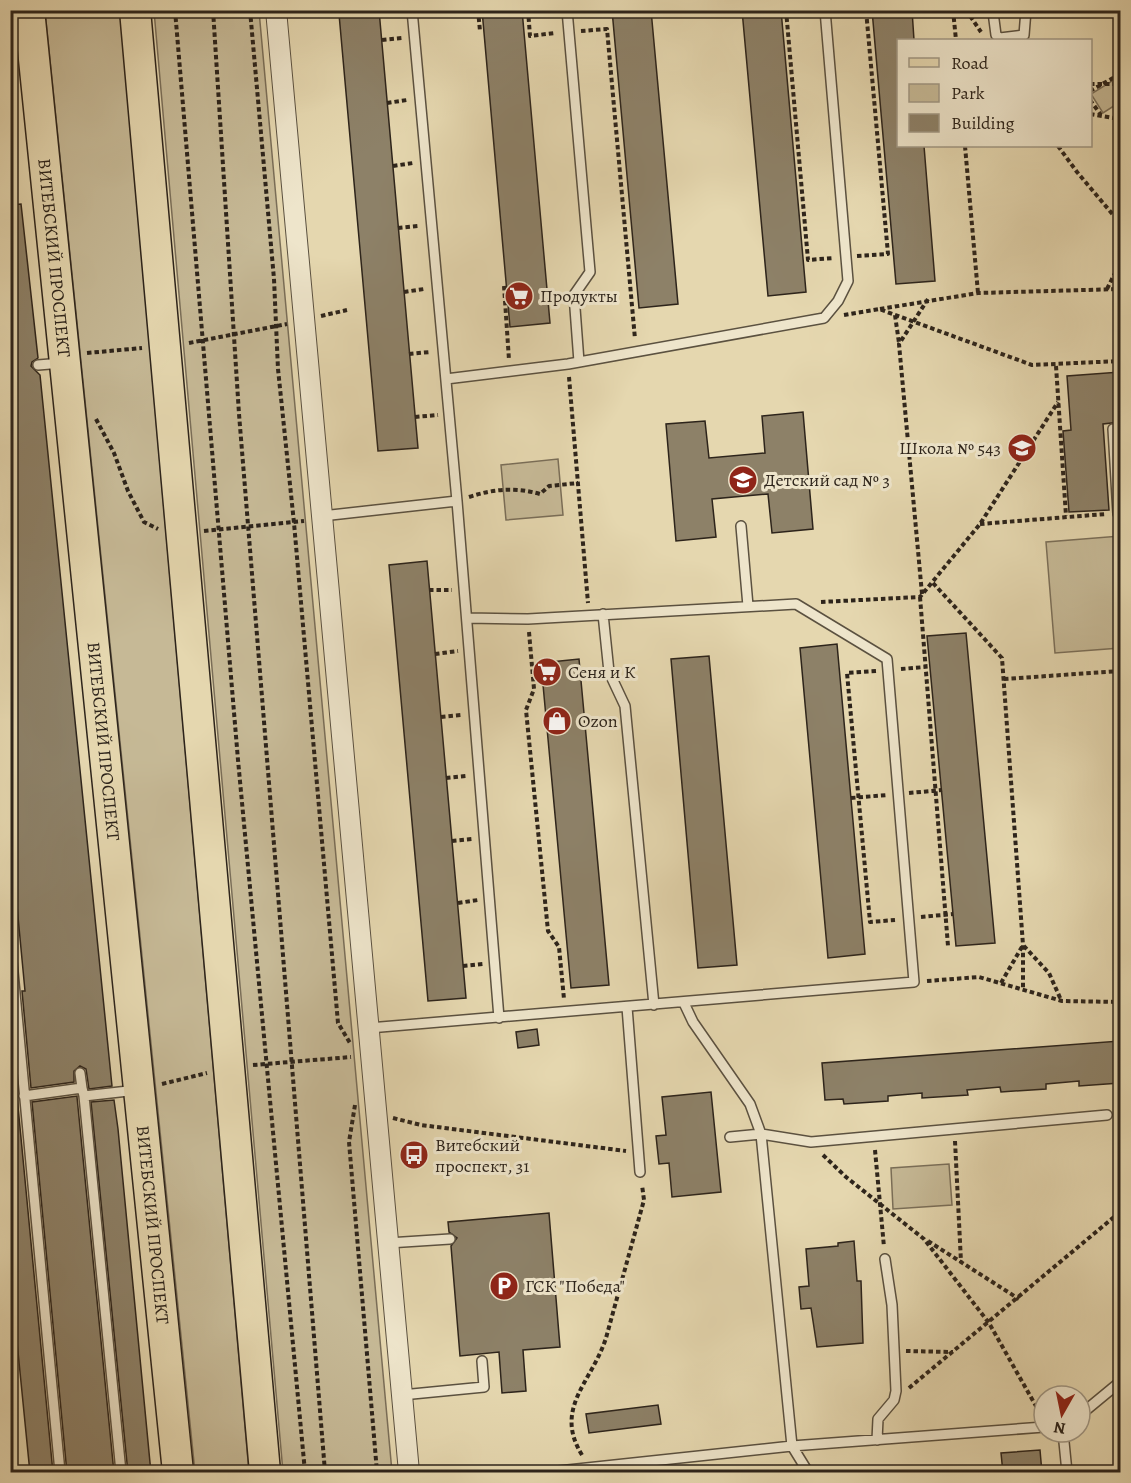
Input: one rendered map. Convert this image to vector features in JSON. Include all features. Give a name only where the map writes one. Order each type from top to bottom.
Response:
[{"type":"main road","name":"ВИТЕБСКИЙ ПРОСПЕКТ","points":[[29,10],[52,364],[139,1090],[178,1473]]},
{"type":"main road","points":[[135,10],[265,1473]]},
{"type":"street","points":[[276,10],[409,1473]]},
{"type":"lane","points":[[412,10],[458,501],[499,1018]]},
{"type":"lane","points":[[567,10],[590,272],[574,295],[579,362]]},
{"type":"lane","points":[[446,379],[510,373],[568,364],[824,318],[838,301],[848,281],[825,10]]},
{"type":"lane","points":[[1119,514],[1113,429],[1120,429]]},
{"type":"lane","points":[[322,516],[458,501]]},
{"type":"lane","points":[[741,526],[748,606]]},
{"type":"lane","points":[[369,1028],[914,982],[887,659],[796,604],[528,619],[467,618]]},
{"type":"lane","points":[[603,614],[609,672],[625,706],[654,1005]]},
{"type":"lane","points":[[10,940],[60,1473]]},
{"type":"lane","points":[[684,1003],[693,1022],[750,1104],[761,1134],[792,1446],[808,1473]]},
{"type":"lane","points":[[627,1007],[640,1172]]},
{"type":"lane","points":[[80,1072],[121,1473]]},
{"type":"lane","points":[[24,1096],[139,1090]]},
{"type":"lane","points":[[730,1137],[761,1134],[811,1142],[1107,1115]]},
{"type":"lane","points":[[388,1243],[450,1239]]},
{"type":"lane","points":[[878,1440],[878,1419],[894,1400],[895,1351],[885,1259]]},
{"type":"lane","points":[[402,1395],[484,1387],[482,1361]]},
{"type":"lane","points":[[1092,1405],[1120,1382]]},
{"type":"lane","points":[[549,1473],[792,1446],[1032,1428]]},
{"type":"lane","points":[[1064,1444],[1067,1473]]},
{"type":"path","points":[[175,10],[238,760],[305,1473]]},
{"type":"path","points":[[213,10],[234,334],[326,1473]]},
{"type":"path","points":[[250,10],[338,1023],[349,1041],[352,1067]]},
{"type":"path","points":[[478,10],[480,31]]},
{"type":"path","points":[[528,10],[530,36],[607,29],[636,352]]},
{"type":"path","points":[[786,10],[808,260],[888,254],[866,10]]},
{"type":"path","points":[[954,10],[956,39]]},
{"type":"path","points":[[966,10],[985,39]]},
{"type":"path","points":[[382,40],[414,36]]},
{"type":"path","points":[[1092,90],[1120,74]]},
{"type":"path","points":[[1092,84],[1120,84]]},
{"type":"path","points":[[387,103],[420,99]]},
{"type":"path","points":[[1092,103],[1101,116]]},
{"type":"path","points":[[1092,114],[1120,119]]},
{"type":"path","points":[[965,147],[978,293]]},
{"type":"path","points":[[1059,147],[1120,223]]},
{"type":"path","points":[[393,166],[426,162]]},
{"type":"path","points":[[398,228],[432,225]]},
{"type":"path","points":[[1107,290],[1120,263]]},
{"type":"path","points":[[504,286],[510,373]]},
{"type":"path","points":[[404,292],[437,287]]},
{"type":"path","points":[[824,318],[928,299],[978,293],[1120,289]]},
{"type":"path","points":[[899,344],[928,299]]},
{"type":"path","points":[[879,309],[1032,365],[1056,366],[1120,361]]},
{"type":"path","points":[[52,364],[104,350],[203,341],[347,310]]},
{"type":"path","points":[[895,315],[921,596],[948,946]]},
{"type":"path","points":[[409,354],[443,351]]},
{"type":"path","points":[[568,364],[589,615]]},
{"type":"path","points":[[1056,366],[1066,516]]},
{"type":"path","points":[[796,604],[921,596],[980,524],[1058,402]]},
{"type":"path","points":[[415,417],[449,414]]},
{"type":"path","points":[[487,491],[521,489],[540,494],[549,486],[578,483]]},
{"type":"path","points":[[980,524],[1066,516],[1119,514]]},
{"type":"path","points":[[933,583],[1002,658],[1023,945],[1023,989]]},
{"type":"path","points":[[429,590],[465,589]]},
{"type":"path","points":[[528,619],[534,688],[526,710],[528,734],[548,931],[560,947],[566,1012]]},
{"type":"path","points":[[435,654],[470,650]]},
{"type":"path","points":[[925,667],[847,674],[870,922],[953,914]]},
{"type":"path","points":[[1004,679],[1120,671]]},
{"type":"path","points":[[441,717],[474,714]]},
{"type":"path","points":[[446,778],[479,775]]},
{"type":"path","points":[[851,798],[942,790]]},
{"type":"path","points":[[452,841],[484,838]]},
{"type":"path","points":[[1001,983],[1023,945]]},
{"type":"path","points":[[1023,945],[1049,973],[1062,1000]]},
{"type":"path","points":[[914,982],[979,977],[1062,1000],[1120,1002]]},
{"type":"path","points":[[354,1097],[349,1142],[377,1473]]},
{"type":"path","points":[[421,1125],[639,1152]]},
{"type":"path","points":[[954,1128],[961,1262]]},
{"type":"path","points":[[874,1135],[885,1259]]},
{"type":"path","points":[[811,1142],[846,1177],[924,1239],[1019,1299]]},
{"type":"path","points":[[591,1468],[574,1442],[572,1405],[600,1358],[606,1338],[644,1200],[640,1172]]},
{"type":"path","points":[[894,1400],[1019,1299],[1120,1212]]},
{"type":"path","points":[[924,1239],[989,1323],[1032,1400]]},
{"type":"path","points":[[895,1351],[953,1352]]},
{"type":"green space","points":[[45,11],[120,11],[249,1472],[195,1472]]},
{"type":"green space","points":[[154,11],[259,11],[392,1472],[283,1472]]},
{"type":"green space","points":[[1120,76],[1120,102],[1103,113],[1092,93]]},
{"type":"green space","points":[[558,459],[563,515],[506,520],[501,465]]},
{"type":"green space","points":[[1120,536],[1120,648],[1055,653],[1046,542]]},
{"type":"green space","points":[[949,1164],[952,1205],[893,1209],[891,1168]]},
{"type":"building","points":[[379,10],[418,448],[378,451],[339,14]]},
{"type":"building","points":[[482,10],[522,10],[550,323],[510,327]]},
{"type":"building","points":[[612,10],[651,10],[678,304],[639,308]]},
{"type":"building","points":[[742,10],[781,10],[806,292],[768,296]]},
{"type":"building","points":[[872,10],[912,10],[914,39],[897,39],[897,147],[924,147],[935,281],[896,284]]},
{"type":"building","points":[[21,204],[38,358],[32,362],[31,366],[40,375],[112,1086],[89,1089],[86,1069],[80,1066],[74,1071],[74,1082],[31,1088],[22,991],[25,991],[10,832],[10,205]]},
{"type":"building","points":[[1120,372],[1120,422],[1103,424],[1109,510],[1069,512],[1063,431],[1071,430],[1067,376]]},
{"type":"building","points":[[803,412],[813,529],[772,533],[768,494],[712,499],[716,537],[676,541],[666,424],[705,421],[709,458],[765,453],[762,416]]},
{"type":"building","points":[[427,561],[466,998],[428,1001],[389,565]]},
{"type":"building","points":[[966,633],[995,943],[956,946],[927,636]]},
{"type":"building","points":[[837,644],[865,954],[828,958],[800,648]]},
{"type":"building","points":[[709,656],[737,965],[698,968],[671,659]]},
{"type":"building","points":[[579,659],[609,985],[571,988],[541,663]]},
{"type":"building","points":[[10,1017],[53,1473],[30,1473],[10,1271]]},
{"type":"building","points":[[537,1029],[539,1045],[518,1048],[516,1032]]},
{"type":"building","points":[[1120,1041],[1120,1083],[1079,1086],[1079,1081],[1046,1084],[1046,1089],[1001,1092],[1000,1087],[967,1090],[968,1095],[922,1098],[922,1093],[888,1096],[888,1101],[844,1104],[843,1099],[825,1100],[822,1063]]},
{"type":"building","points":[[711,1092],[721,1192],[672,1197],[669,1163],[659,1164],[656,1136],[666,1135],[662,1097]]},
{"type":"building","points":[[77,1096],[114,1473],[67,1473],[32,1102]]},
{"type":"building","points":[[114,1100],[151,1473],[128,1473],[91,1102]]},
{"type":"building","name":"ГСК \"Победа\"","points":[[549,1213],[560,1347],[523,1350],[526,1391],[502,1393],[499,1352],[460,1356],[451,1246],[457,1238],[449,1232],[448,1222]]},
{"type":"building","points":[[854,1241],[857,1281],[861,1281],[863,1343],[817,1347],[811,1308],[801,1309],[799,1287],[809,1286],[806,1249],[838,1246],[838,1243]]},
{"type":"building","points":[[658,1405],[661,1424],[589,1433],[586,1414]]},
{"type":"building","points":[[1040,1450],[1042,1473],[1003,1473],[1001,1453]]},
{"type":"place","name":"Продукты","points":[[519,296]]},
{"type":"place","name":"Школа № 543","points":[[1022,448]]},
{"type":"place","name":"Детский сад № 3","points":[[743,480]]},
{"type":"place","name":"Сеня и К","points":[[547,672]]},
{"type":"place","name":"Ozon","points":[[557,721]]},
{"type":"place","name":"Витебский проспект, 31","points":[[414,1155]]},
{"type":"place","name":"ГСК \"Победа\"","points":[[504,1286]]}]
